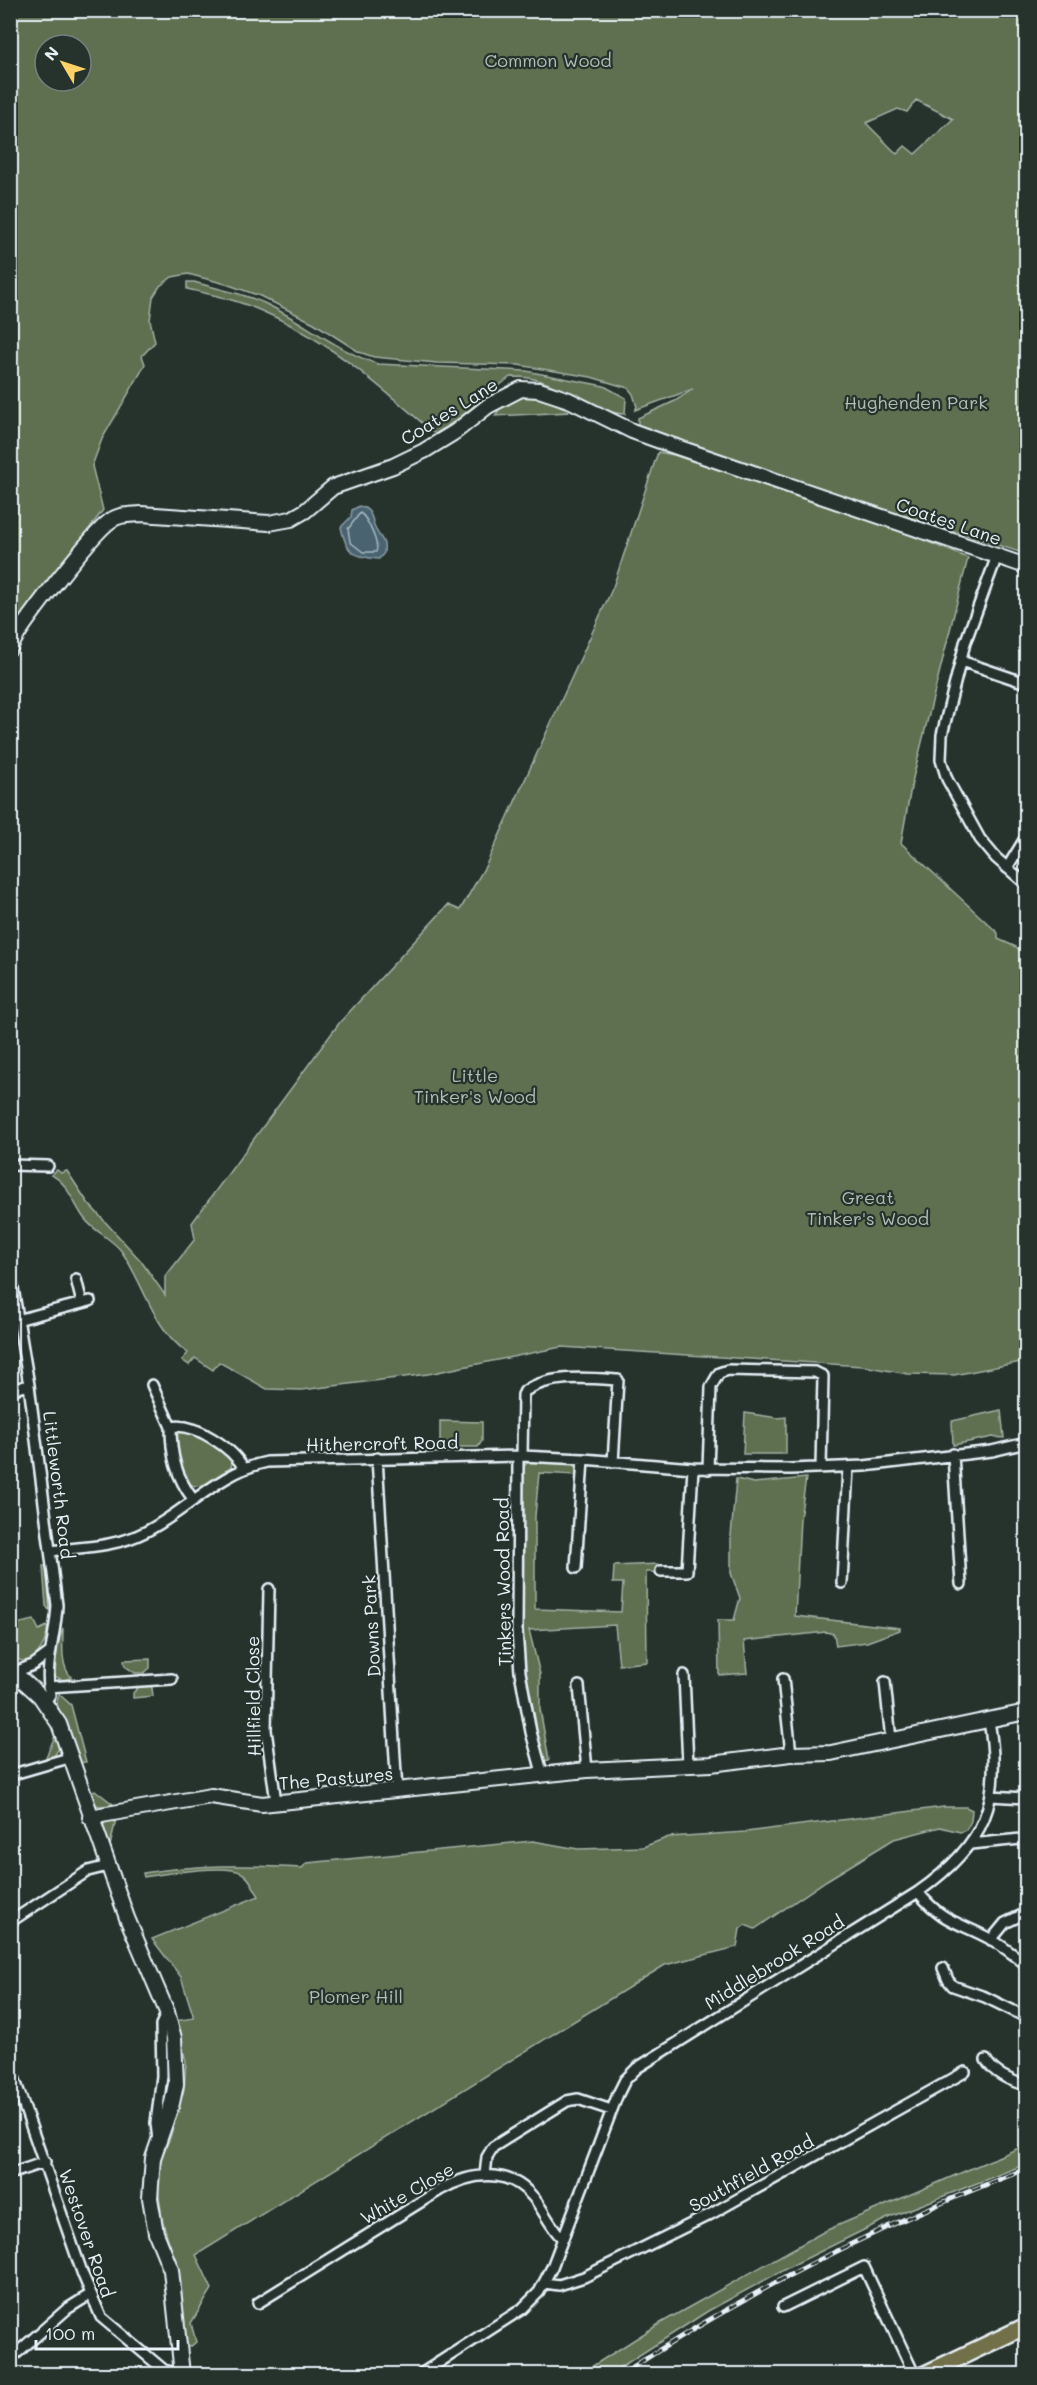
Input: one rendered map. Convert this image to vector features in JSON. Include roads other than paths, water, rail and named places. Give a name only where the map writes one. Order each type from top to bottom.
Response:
[{"type":"main road","points":[[925,2374],[1026,2326]]},
{"type":"street","name":"Coates Lane","points":[[10,648],[44,600],[96,534],[110,520],[121,515],[141,514],[269,523],[291,519],[305,512],[333,487],[393,466],[424,451],[455,432],[488,406],[521,389],[539,390],[569,400],[632,431],[1026,566]]},
{"type":"street","points":[[997,556],[970,627],[942,735],[941,760],[947,778],[980,839],[1006,868],[1026,884]]},
{"type":"street","points":[[961,661],[1026,683]]},
{"type":"street","points":[[1006,868],[1026,837]]},
{"type":"street","points":[[10,1166],[48,1166]]},
{"type":"street","name":"Littleworth Road","points":[[10,1270],[29,1385],[51,1551],[57,1620],[50,1653],[48,1687],[50,1695],[45,1702]]},
{"type":"street","points":[[18,1320],[86,1302],[76,1280]]},
{"type":"street","points":[[708,1469],[711,1387],[719,1373],[728,1370],[814,1372],[823,1377],[821,1468]]},
{"type":"street","points":[[520,1457],[525,1391],[558,1380],[584,1378],[618,1380],[613,1462]]},
{"type":"street","points":[[10,1390],[29,1385]]},
{"type":"street","points":[[152,1385],[171,1427],[171,1444],[178,1475],[193,1499]]},
{"type":"street","points":[[171,1427],[184,1426],[192,1429],[228,1449],[244,1469]]},
{"type":"street","name":"Hithercroft Road","points":[[51,1551],[108,1545],[132,1538],[160,1524],[193,1499],[244,1469],[267,1462],[377,1458],[520,1457],[583,1459],[708,1469],[821,1468],[848,1467],[992,1450],[1026,1443]]},
{"type":"street","points":[[953,1454],[961,1584]]},
{"type":"street","name":"Tinkers Wood Road","points":[[520,1457],[517,1631],[520,1672],[531,1732],[543,1776]]},
{"type":"street","name":"Downs Park","points":[[377,1458],[398,1791]]},
{"type":"street","points":[[576,1568],[583,1459]]},
{"type":"street","points":[[843,1583],[848,1467]]},
{"type":"street","points":[[661,1571],[687,1571],[693,1468]]},
{"type":"street","name":"Hillfield Close","points":[[269,1589],[266,1730],[276,1802]]},
{"type":"street","points":[[13,1670],[33,1665],[50,1653]]},
{"type":"street","points":[[13,1670],[45,1702],[59,1724],[72,1757],[90,1817],[127,1918],[167,2012],[174,2038],[176,2084],[172,2103],[153,2158],[149,2180],[151,2212],[156,2233],[171,2270],[181,2374]]},
{"type":"street","points":[[684,1675],[688,1765]]},
{"type":"street","points":[[48,1687],[172,1679]]},
{"type":"street","points":[[783,1679],[791,1754]]},
{"type":"street","points":[[885,1682],[891,1740]]},
{"type":"street","points":[[579,1686],[587,1770]]},
{"type":"street","name":"The Pastures","points":[[90,1817],[211,1796],[262,1804],[587,1770],[688,1765],[791,1754],[846,1751],[1026,1712]]},
{"type":"street","name":"Middlebrook Road","points":[[563,2239],[611,2110],[625,2080],[649,2059],[918,1892],[939,1877],[970,1844],[984,1820],[991,1796],[995,1767],[989,1721]]},
{"type":"street","points":[[10,1775],[72,1757]]},
{"type":"street","points":[[991,1796],[1026,1798]]},
{"type":"street","points":[[970,1844],[1021,1839]]},
{"type":"street","points":[[10,1922],[88,1871],[108,1866]]},
{"type":"street","points":[[918,1892],[952,1923],[991,1940],[1026,1964]]},
{"type":"street","points":[[991,1940],[1005,1923],[1026,1913]]},
{"type":"street","points":[[943,1968],[953,1986],[985,1997],[1026,2017]]},
{"type":"street","points":[[986,2060],[990,2067],[999,2073],[1026,2085]]},
{"type":"street","name":"Westover Road","points":[[10,2066],[100,2317],[164,2370],[181,2374]]},
{"type":"street","name":"Southfield Road","points":[[545,2283],[559,2285],[584,2277],[711,2214],[965,2072]]},
{"type":"street","points":[[485,2175],[487,2157],[493,2147],[567,2101],[578,2100],[611,2110]]},
{"type":"street","points":[[10,2174],[45,2162]]},
{"type":"street","name":"White Close","points":[[258,2304],[463,2178],[485,2175],[507,2179],[526,2190],[563,2239]]},
{"type":"street","points":[[421,2374],[522,2309],[545,2283],[563,2239]]},
{"type":"street","points":[[783,2307],[864,2267],[914,2374]]},
{"type":"street","points":[[10,2358],[67,2310],[91,2294]]},
{"type":"water","points":[[359,506],[367,509],[384,543],[384,553],[379,559],[357,555],[345,543],[341,527],[351,517],[352,510]]},
{"type":"railway","points":[[622,2374],[719,2314],[818,2260],[921,2212],[1026,2169]]},
{"type":"park label","name":"Common Wood","points":[[548,60]]},
{"type":"park label","name":"Hughenden Park","points":[[916,402]]},
{"type":"park label","name":"Little Tinker's Wood","points":[[475,1085]]},
{"type":"park label","name":"Great Tinker's Wood","points":[[868,1207]]},
{"type":"park label","name":"Plomer Hill","points":[[356,1996]]}]
